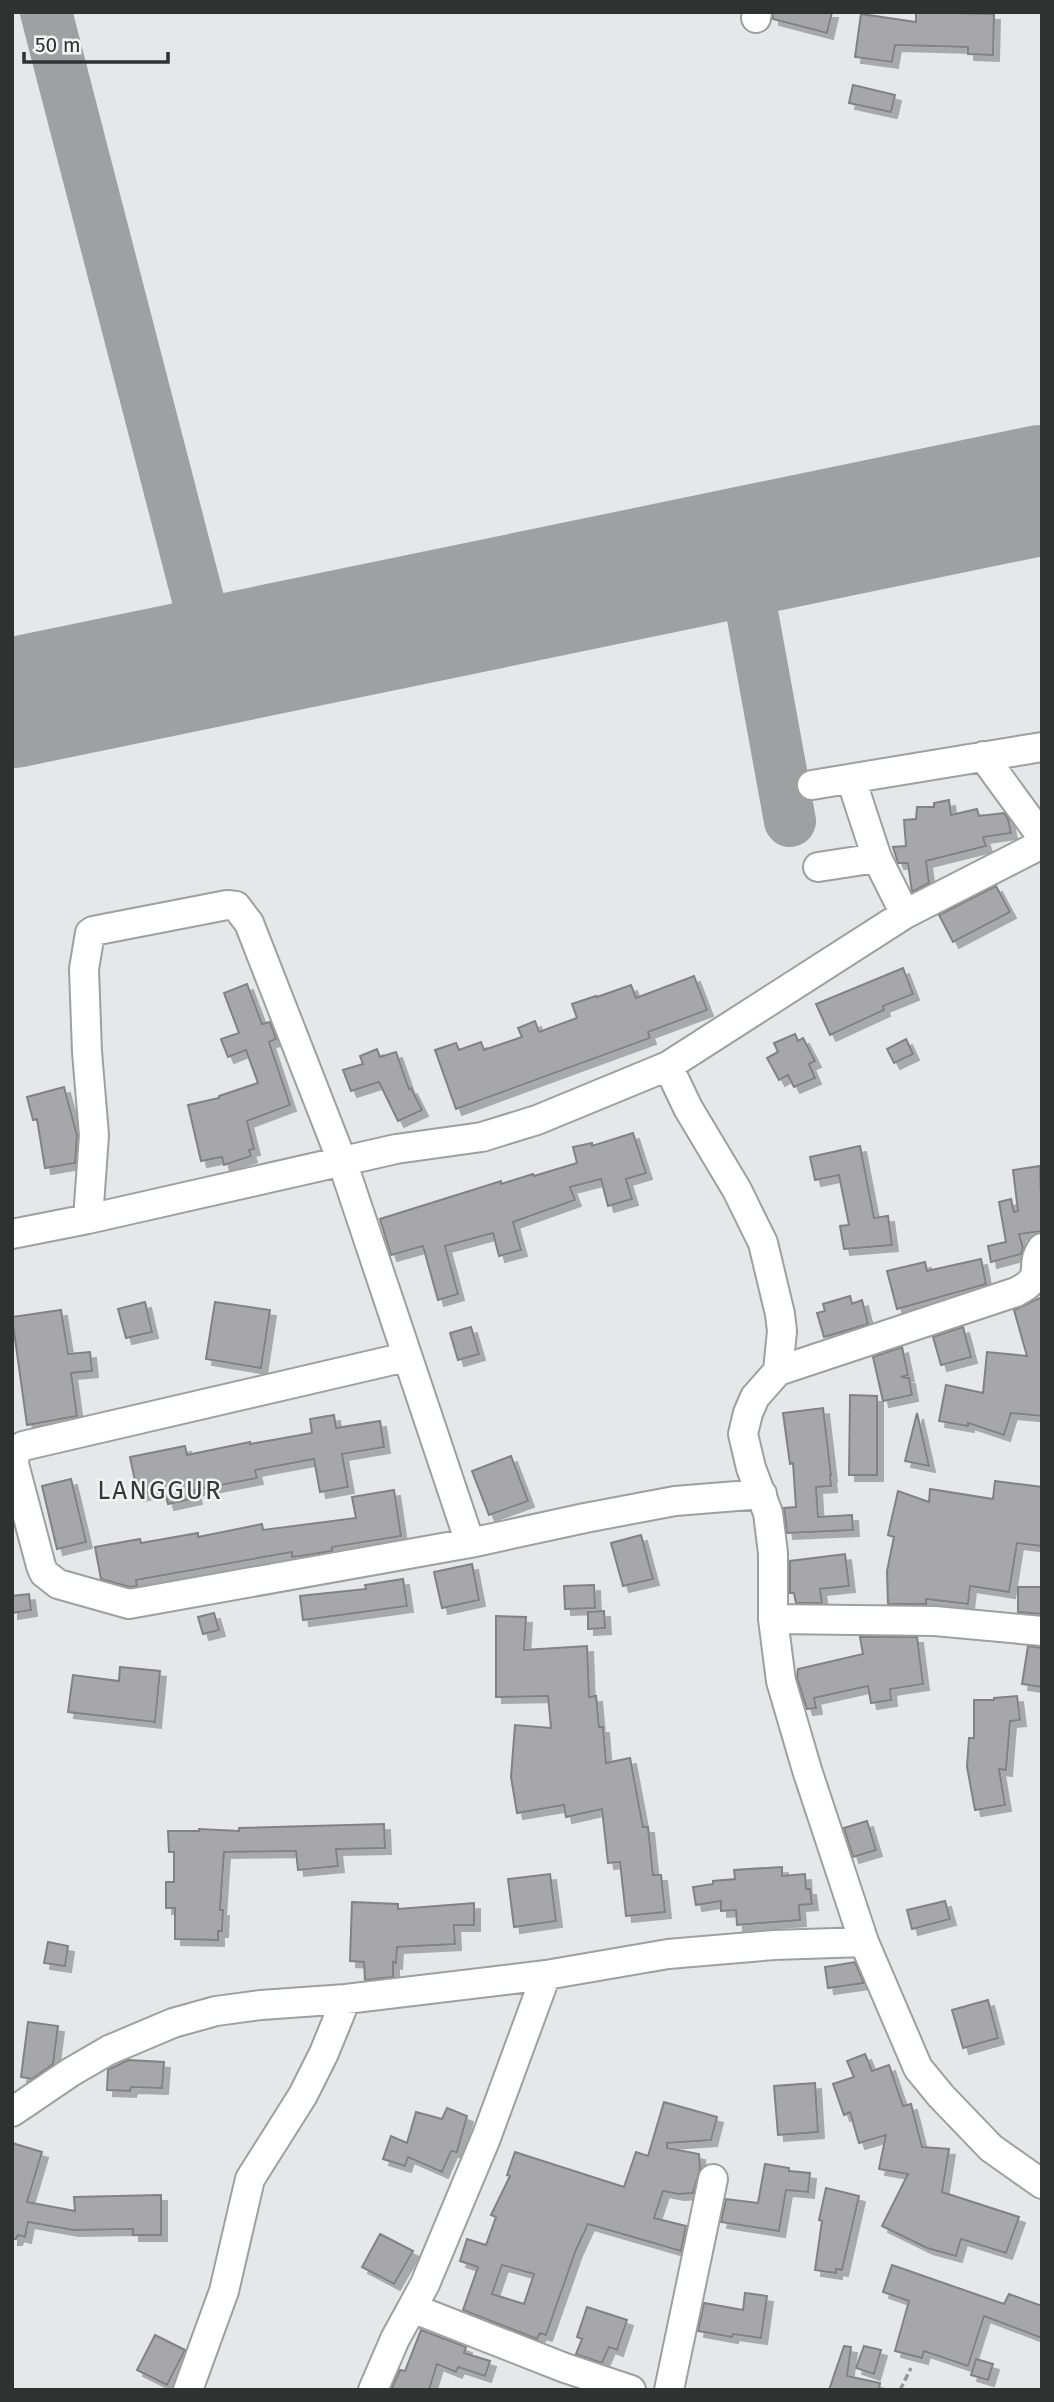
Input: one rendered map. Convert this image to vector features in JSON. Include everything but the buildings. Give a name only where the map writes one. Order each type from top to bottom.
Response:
[{"type":"street","points":[[812,785],[1042,747]]},
{"type":"street","points":[[983,756],[1042,837]]},
{"type":"street","points":[[851,779],[877,858],[905,914]]},
{"type":"street","points":[[12,1234],[396,1149],[455,1142],[508,1130],[668,1066],[905,914],[1042,844]]},
{"type":"street","points":[[818,867],[877,858]]},
{"type":"street","points":[[88,1219],[94,1135],[84,969],[88,939],[93,931],[227,905],[239,908],[249,923],[342,1161],[470,1544]]},
{"type":"street","points":[[668,1066],[688,1108],[737,1190],[763,1243],[781,1322],[778,1371]]},
{"type":"street","points":[[1042,1248],[1038,1252],[1033,1281],[1016,1292],[778,1371],[755,1397],[743,1434],[751,1468],[768,1513],[776,1660],[781,1681],[807,1770],[864,1942],[918,2068],[991,2148],[1042,2184]]},
{"type":"street","points":[[406,1357],[23,1446],[15,1453],[14,1458],[20,1525],[44,1573],[58,1584],[129,1604],[470,1544],[585,1518],[675,1502],[762,1494]]},
{"type":"street","points":[[773,1619],[935,1622],[1042,1631]]},
{"type":"street","points":[[12,2112],[90,2061],[173,2023],[216,2011],[346,1999],[546,1975],[668,1954],[774,1945],[864,1942]]},
{"type":"street","points":[[373,2390],[395,2339],[425,2284],[483,2147],[546,1975]]},
{"type":"street","points":[[188,2390],[224,2291],[250,2179],[303,2095],[346,1999]]},
{"type":"street","points":[[669,2390],[713,2179]]},
{"type":"street","points":[[412,2308],[565,2368],[631,2390]]},
{"type":"path","points":[[900,2390],[911,2368]]},
{"type":"taxiway","points":[[46,12],[214,661]]},
{"type":"taxiway","points":[[690,563],[728,576],[739,587],[751,607],[768,567],[802,539]]},
{"type":"taxiway","points":[[751,607],[790,821]]},
{"type":"runway","points":[[12,703],[1042,490]]},
{"type":"district","name":"LANGGUR","points":[[160,1490]]}]
